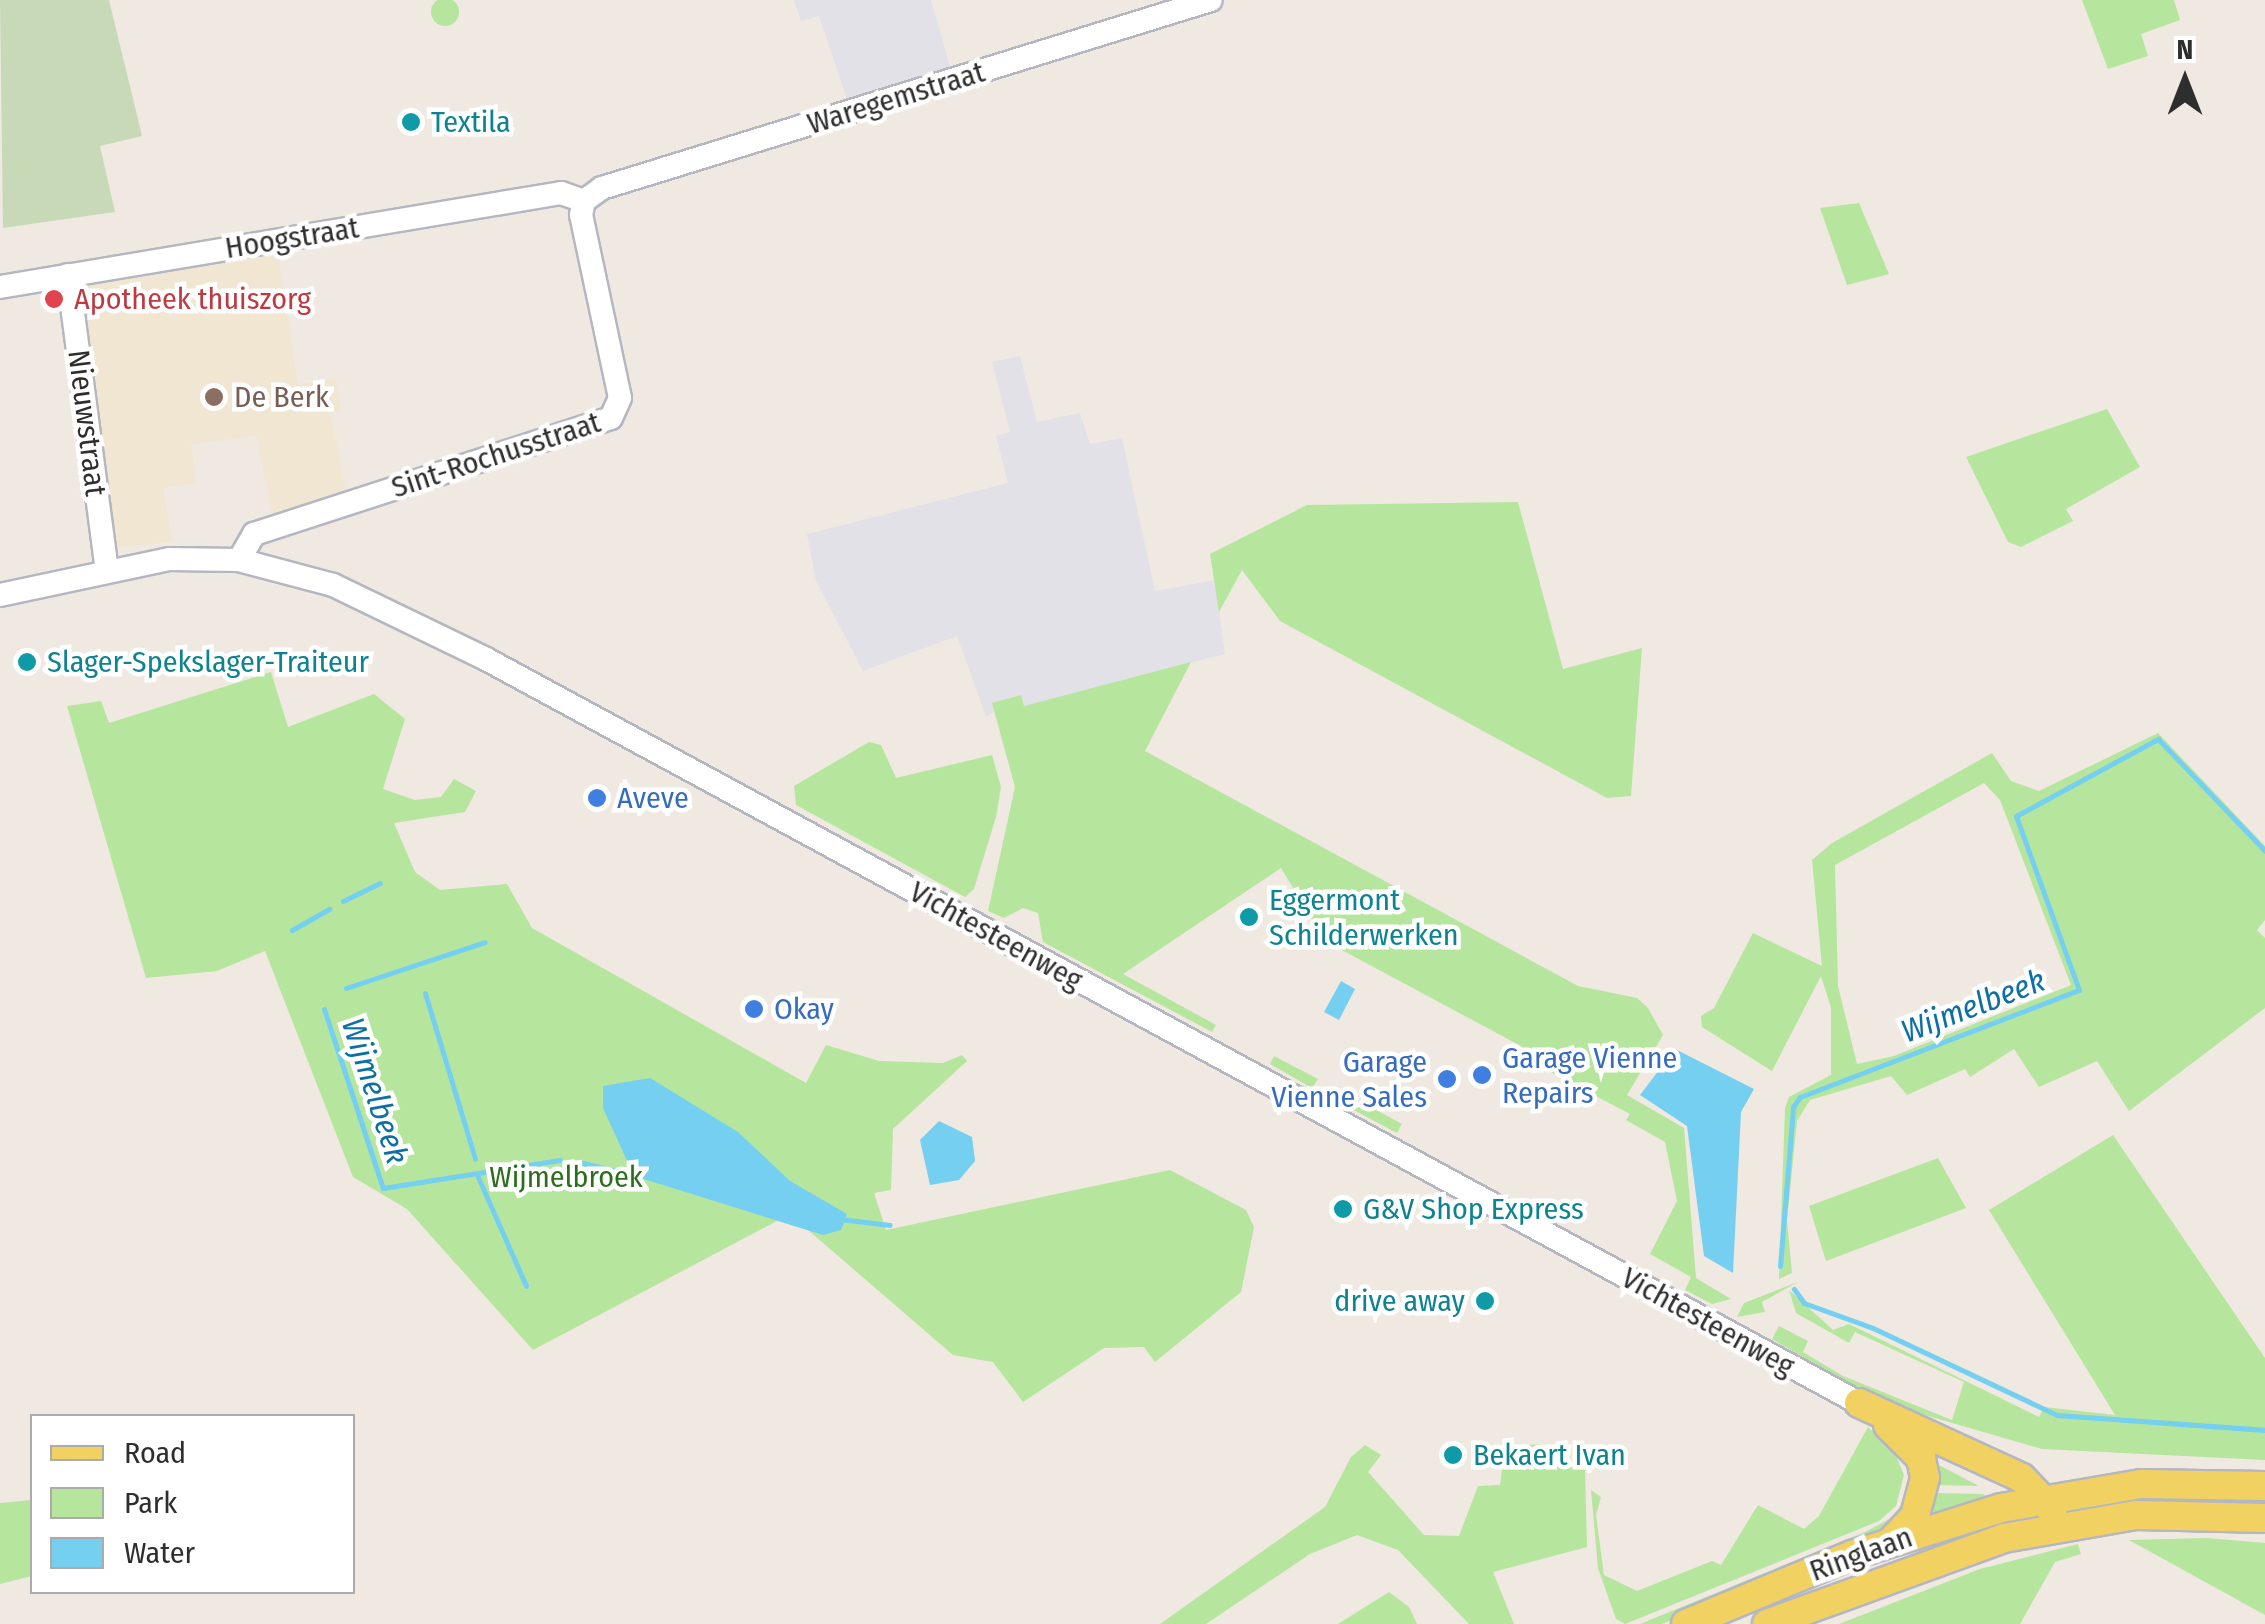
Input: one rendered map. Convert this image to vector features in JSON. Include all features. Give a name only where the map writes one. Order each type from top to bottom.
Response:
[{"type":"main road","points":[[1859,1404],[2000,1486],[2040,1500],[2071,1524],[2136,1516],[2265,1518]]},
{"type":"main road","points":[[1859,1404],[1921,1458],[1924,1495],[1892,1541]]},
{"type":"main road","points":[[2040,1500],[2141,1484],[2265,1486]]},
{"type":"main road","name":"Ringlaan","points":[[1686,1624],[1892,1541],[2040,1500]]},
{"type":"main road","name":"Ringlaan","points":[[1767,1624],[1909,1568],[2071,1524]]},
{"type":"street","name":"Waregemstraat","points":[[584,201],[602,188],[1211,0]]},
{"type":"street","name":"Hoogstraat","points":[[0,287],[561,193],[584,201]]},
{"type":"street","name":"Sint-Rochusstraat","points":[[239,560],[254,534],[611,418],[620,398],[581,215],[584,201]]},
{"type":"street","name":"Nieuwstraat","points":[[68,275],[107,570]]},
{"type":"street","name":"Vichtesteenweg","points":[[0,595],[168,560],[239,560],[333,586],[486,659],[1859,1404]]},
{"type":"shaded area","points":[[794,0],[931,0],[951,70],[848,102],[819,16],[801,21]]},
{"type":"shaded area","name":"De Berk","points":[[278,252],[298,384],[335,379],[341,411],[331,413],[346,493],[273,518],[256,435],[191,445],[196,483],[163,488],[172,542],[116,548],[79,285]]},
{"type":"shaded area","points":[[1020,356],[1037,422],[1080,413],[1090,444],[1122,438],[1155,591],[1215,580],[1225,654],[1024,706],[1020,695],[993,703],[995,712],[986,716],[957,636],[863,671],[816,581],[807,534],[1008,483],[996,436],[1010,432],[992,362]]},
{"type":"green space","points":[[440,-1],[450,-1],[458,7],[458,17],[450,25],[440,25],[432,17],[432,7]]},
{"type":"green space","points":[[0,0],[109,0],[142,136],[100,146],[115,212],[3,228]]},
{"type":"green space","points":[[2082,0],[2174,0],[2180,20],[2141,34],[2148,56],[2108,69]]},
{"type":"green space","points":[[1859,203],[1889,274],[1847,285],[1820,208]]},
{"type":"green space","points":[[2107,409],[2140,467],[2066,509],[2073,521],[2021,547],[2008,542],[1966,457]]},
{"type":"green space","points":[[1518,502],[1563,669],[1642,648],[1631,796],[1607,798],[1280,621],[1242,570],[1219,612],[1210,554],[1307,505]]},
{"type":"green space","points":[[1191,662],[1145,751],[1578,986],[1637,998],[1648,1008],[1663,1035],[1627,1095],[1684,1128],[1696,1278],[1731,1299],[1712,1304],[1685,1290],[1691,1277],[1650,1254],[1677,1201],[1665,1142],[1626,1120],[1630,1114],[1543,1068],[1547,1060],[1325,941],[1281,868],[1123,974],[1216,1025],[1212,1032],[1043,942],[1038,913],[1023,908],[1004,918],[988,911],[1015,787],[992,703],[1021,695],[1024,706]]},
{"type":"green space","name":"Wijmelbroek","points":[[271,672],[288,727],[374,694],[405,719],[383,789],[415,800],[441,797],[454,779],[476,791],[465,812],[394,823],[415,872],[440,890],[507,884],[532,928],[806,1083],[826,1045],[879,1061],[943,1063],[962,1055],[967,1061],[893,1129],[891,1190],[874,1193],[886,1230],[1170,1170],[1246,1210],[1254,1227],[1241,1292],[1155,1362],[1144,1347],[1104,1348],[1023,1402],[993,1362],[953,1355],[801,1224],[777,1221],[533,1350],[407,1209],[353,1177],[265,951],[217,971],[146,978],[67,706],[101,701],[109,723]]},
{"type":"green space","points":[[2158,733],[2265,846],[2265,920],[2257,930],[2265,938],[2265,1008],[2129,1111],[2097,1061],[2039,1087],[2014,1049],[1970,1077],[1965,1069],[1907,1095],[1891,1076],[1810,1100],[1797,1121],[1787,1220],[1792,1273],[1779,1279],[1785,1108],[1789,1097],[1831,1075],[1831,1008],[1821,976],[1772,1071],[1702,1027],[1701,1016],[1714,1008],[1753,933],[1822,966],[1812,860],[1832,843],[1992,753],[2011,781],[2039,791]],"holes":[[[1984,783],[2000,800],[2071,985],[1894,1056],[1857,1064],[1838,986],[1835,865]]]},
{"type":"green space","points":[[869,742],[881,745],[896,778],[992,755],[1001,787],[996,817],[974,889],[965,897],[796,805],[794,786]]},
{"type":"green space","points":[[1274,1056],[1318,1079],[1312,1088],[1270,1064]]},
{"type":"green space","points":[[1335,1088],[1402,1124],[1397,1133],[1329,1097]]},
{"type":"green space","points":[[2113,1135],[2265,1358],[2265,1460],[2042,1449],[1911,1411],[1841,1379],[1772,1339],[1779,1326],[1808,1341],[1803,1352],[1843,1376],[1952,1420],[1964,1382],[1855,1332],[1849,1343],[1796,1313],[1789,1290],[1833,1330],[1849,1324],[2039,1417],[2044,1407],[2115,1415],[1989,1210]]},
{"type":"green space","points":[[1938,1158],[1966,1208],[1826,1261],[1809,1206]]},
{"type":"green space","points":[[1798,1282],[1762,1302],[1765,1312],[1737,1317],[1744,1303]]},
{"type":"green space","points":[[1868,1427],[1894,1451],[1904,1475],[1896,1506],[1879,1521],[1625,1624],[1616,1619],[1598,1568],[1591,1490],[1601,1497],[1596,1515],[1604,1575],[1637,1591],[1712,1561],[1721,1565],[1758,1505],[1804,1529],[1819,1516]]},
{"type":"green space","points":[[1541,1444],[1543,1465],[1585,1468],[1587,1547],[1493,1572],[1514,1624],[1469,1624],[1398,1550],[1357,1535],[1310,1554],[1206,1624],[1160,1624],[1325,1507],[1351,1457],[1365,1445],[1381,1455],[1368,1472],[1424,1535],[1459,1536],[1478,1486],[1500,1485],[1505,1447]]},
{"type":"green space","points":[[1935,1463],[1979,1486],[1938,1485]]},
{"type":"green space","points":[[1913,1491],[1898,1518],[1861,1542],[1662,1624],[1640,1624],[1867,1531],[1893,1517]]},
{"type":"green space","points":[[1937,1493],[1983,1494],[1987,1497],[1932,1514]]},
{"type":"green space","points":[[30,1500],[30,1576],[0,1584],[0,1503]]},
{"type":"green space","points":[[2207,1538],[2265,1543],[2265,1615],[2129,1540]]},
{"type":"green space","points":[[2078,1544],[2081,1554],[2055,1562],[2020,1624],[1839,1624],[1980,1569]]},
{"type":"green space","points":[[1389,1592],[1409,1607],[1417,1624],[1338,1624]]},
{"type":"water","points":[[1341,981],[1355,989],[1339,1020],[1324,1012]]},
{"type":"water","points":[[1675,1049],[1754,1089],[1741,1112],[1733,1273],[1704,1256],[1687,1126],[1640,1095]]},
{"type":"water","points":[[650,1078],[738,1132],[790,1181],[847,1214],[841,1230],[823,1235],[634,1176],[603,1108],[603,1086]]},
{"type":"water","points":[[939,1121],[972,1137],[975,1161],[959,1180],[930,1185],[920,1140]]},
{"type":"waterway","name":"Wijmelbeek","points":[[1780,1266],[1793,1107],[1800,1097],[2079,990],[2016,816],[2158,739],[2265,851]]},
{"type":"waterway","points":[[343,901],[380,883]]},
{"type":"waterway","points":[[292,930],[329,909]]},
{"type":"waterway","points":[[346,988],[485,942]]},
{"type":"waterway","points":[[425,993],[475,1159]]},
{"type":"waterway","name":"Wijmelbeek","points":[[324,1009],[383,1188],[560,1160]]},
{"type":"waterway","name":"Wijmelbeek","points":[[578,1162],[638,1176]]},
{"type":"waterway","points":[[478,1177],[526,1286]]},
{"type":"waterway","name":"Wijmelbeek","points":[[840,1219],[890,1225]]},
{"type":"waterway","name":"Wijmelbeek","points":[[1794,1289],[1804,1303],[1873,1328],[2057,1415],[2265,1430]]},
{"type":"place","name":"Textila","points":[[411,122]]},
{"type":"place","name":"Apotheek thuiszorg","points":[[54,299]]},
{"type":"place","name":"De Berk","points":[[214,397]]},
{"type":"place","name":"Slager-Spekslager-Traiteur","points":[[27,662]]},
{"type":"place","name":"Aveve","points":[[597,798]]},
{"type":"place","name":"Eggermont Schilderwerken","points":[[1249,917]]},
{"type":"place","name":"Okay","points":[[754,1009]]},
{"type":"place","name":"Garage Vienne Repairs","points":[[1482,1075]]},
{"type":"place","name":"Garage Vienne Sales","points":[[1447,1079]]},
{"type":"place","name":"G&V Shop Express","points":[[1343,1209]]},
{"type":"place","name":"drive away","points":[[1485,1301]]},
{"type":"place","name":"Bekaert Ivan","points":[[1453,1455]]}]
